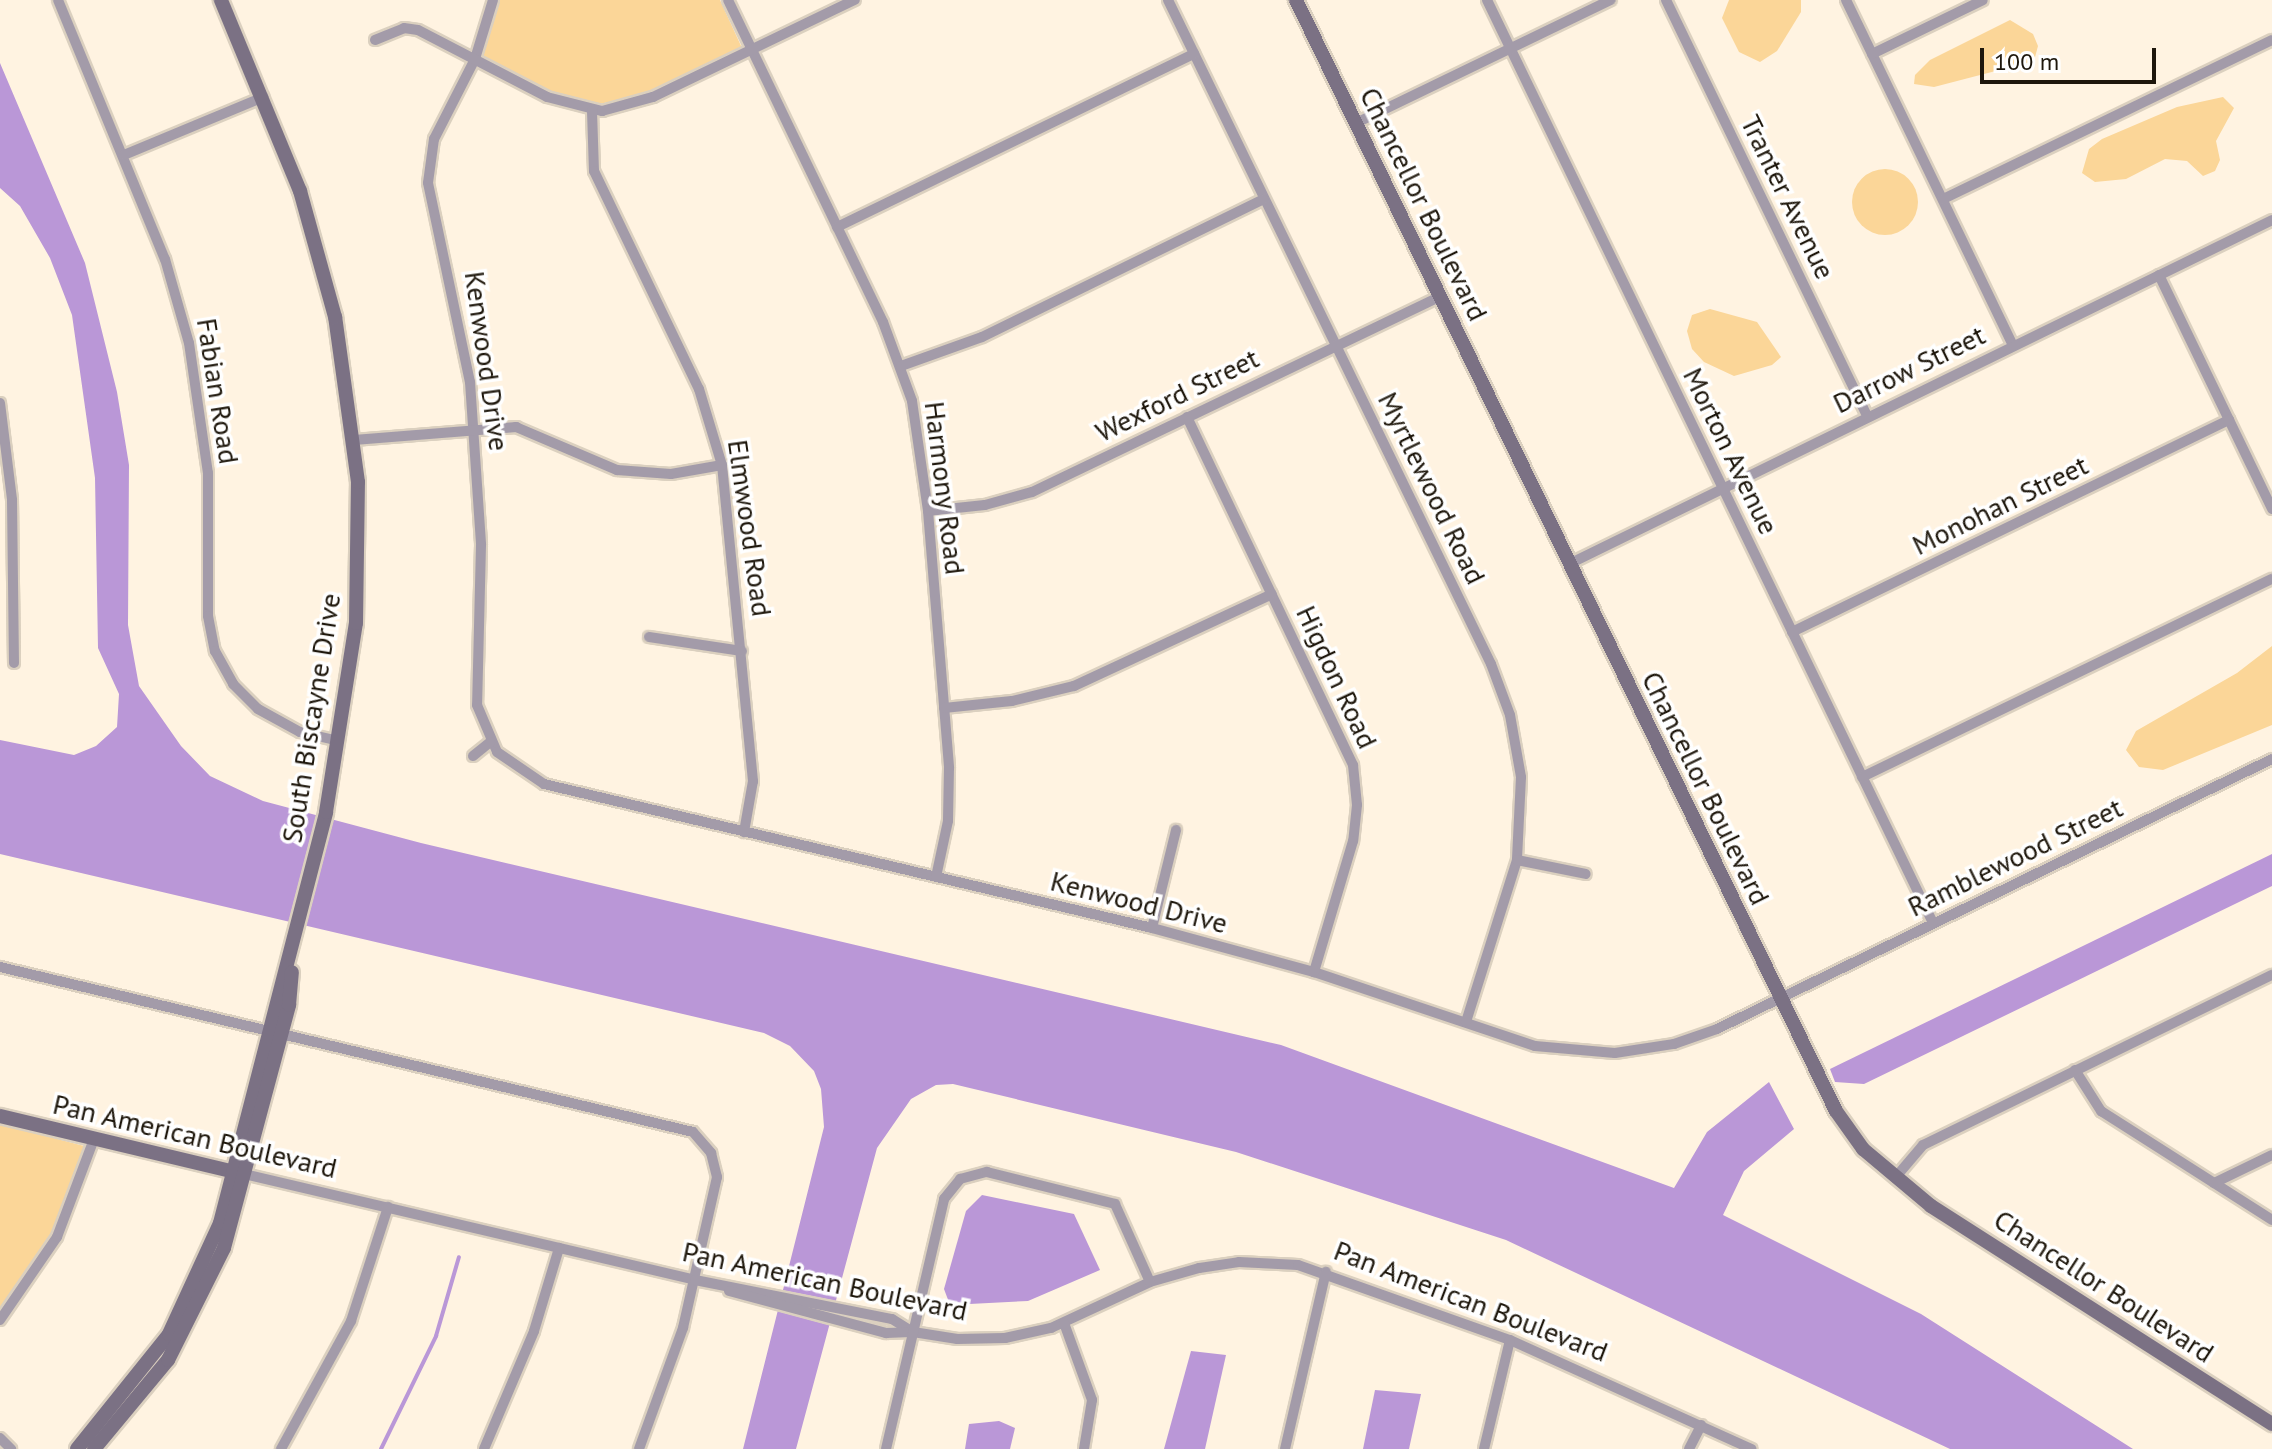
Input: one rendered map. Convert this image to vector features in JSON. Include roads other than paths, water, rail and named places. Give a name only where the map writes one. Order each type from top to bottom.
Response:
[{"type":"street","name":"Fabian Road","points":[[58,0],[165,259],[197,387],[208,473],[208,616],[215,651],[233,684],[258,709],[300,732],[339,741]]},
{"type":"street","name":"South Biscayne Drive","points":[[94,1449],[150,1386],[186,1331],[224,1248],[326,812],[339,741],[358,590],[354,440],[335,317],[318,247],[263,97],[221,0]]},
{"type":"street","name":"Kenwood Drive","points":[[493,0],[475,59],[434,139],[428,167],[460,319],[474,429],[481,545],[475,691],[490,742],[520,772],[544,784],[1152,928],[1314,972],[1554,1050],[1615,1053],[1695,1038],[1780,999]]},
{"type":"street","name":"Harmony Road","points":[[728,0],[901,366],[918,430],[928,511],[949,801],[936,877]]},
{"type":"street","points":[[375,40],[411,28],[547,97],[592,111],[639,103],[855,0]]},
{"type":"street","name":"Myrtlewood Road","points":[[1168,0],[1504,695],[1521,777],[1517,860],[1466,1022]]},
{"type":"street","name":"Chancellor Boulevard","points":[[1296,0],[1836,1111],[1863,1149],[1895,1178],[2272,1424]]},
{"type":"street","name":"Morton Avenue","points":[[1487,0],[1933,923]]},
{"type":"street","points":[[1356,123],[1611,0]]},
{"type":"street","name":"Tranter Avenue","points":[[1666,0],[1867,416]]},
{"type":"street","points":[[1846,0],[2013,345]]},
{"type":"street","points":[[1872,54],[1983,0]]},
{"type":"street","points":[[1943,199],[2272,40]]},
{"type":"street","points":[[837,227],[1194,54]]},
{"type":"street","points":[[124,155],[263,97]]},
{"type":"street","name":"Elmwood Road","points":[[592,111],[594,171],[699,389],[722,465],[754,789],[744,832]]},
{"type":"street","points":[[901,366],[982,337],[1264,199]]},
{"type":"street","name":"Darrow Street","points":[[1569,564],[1722,486],[2272,220]]},
{"type":"street","points":[[2159,275],[2272,509]]},
{"type":"street","name":"Wexford Street","points":[[928,511],[1016,498],[1439,297]]},
{"type":"street","points":[[0,403],[11,487],[14,663]]},
{"type":"street","name":"Higdon Road","points":[[1187,417],[1344,740],[1357,790],[1353,841],[1314,972]]},
{"type":"street","name":"Monohan Street","points":[[1792,632],[2229,420]]},
{"type":"street","points":[[354,440],[474,429],[522,428],[594,463],[630,472],[671,474],[722,465]]},
{"type":"street","points":[[1862,777],[2272,579]]},
{"type":"street","points":[[944,708],[1012,701],[1074,686],[1272,594]]},
{"type":"street","points":[[649,637],[742,651]]},
{"type":"street","points":[[473,756],[490,742]]},
{"type":"street","name":"Ramblewood Street","points":[[1780,999],[2272,759]]},
{"type":"street","points":[[1152,928],[1176,830]]},
{"type":"street","points":[[1517,860],[1586,874]]},
{"type":"street","points":[[0,967],[676,1125],[699,1137],[716,1166],[695,1280],[671,1365],[639,1449]]},
{"type":"street","points":[[1895,1178],[1923,1145],[2272,975]]},
{"type":"street","points":[[2075,1070],[2101,1111],[2272,1220]]},
{"type":"street","name":"Pan American Boulevard","points":[[0,1116],[695,1280],[781,1294],[892,1319],[913,1332],[990,1339],[1064,1323],[1150,1282],[1239,1262],[1326,1272],[1510,1340],[1751,1449]]},
{"type":"street","points":[[0,1320],[57,1237],[94,1139]]},
{"type":"street","points":[[2214,1183],[2272,1155]]},
{"type":"street","points":[[886,1449],[944,1199],[954,1184],[974,1172],[1115,1204],[1150,1282]]},
{"type":"street","name":"South Biscayne Drive","points":[[77,1449],[169,1334],[206,1258],[241,1173]]},
{"type":"street","points":[[281,1449],[351,1321],[388,1207]]},
{"type":"street","points":[[484,1449],[516,1379],[559,1248]]},
{"type":"street","points":[[1285,1449],[1326,1272]]},
{"type":"street","points":[[695,1280],[778,1307],[852,1325],[886,1333],[913,1332]]},
{"type":"street","points":[[1064,1323],[1092,1400],[1084,1449]]},
{"type":"street","points":[[1484,1449],[1510,1340]]},
{"type":"street","points":[[1689,1449],[1701,1425]]},
{"type":"street","points":[[0,1438],[11,1449]]},
{"type":"waterway","points":[[381,1449],[436,1336],[459,1257]]}]
